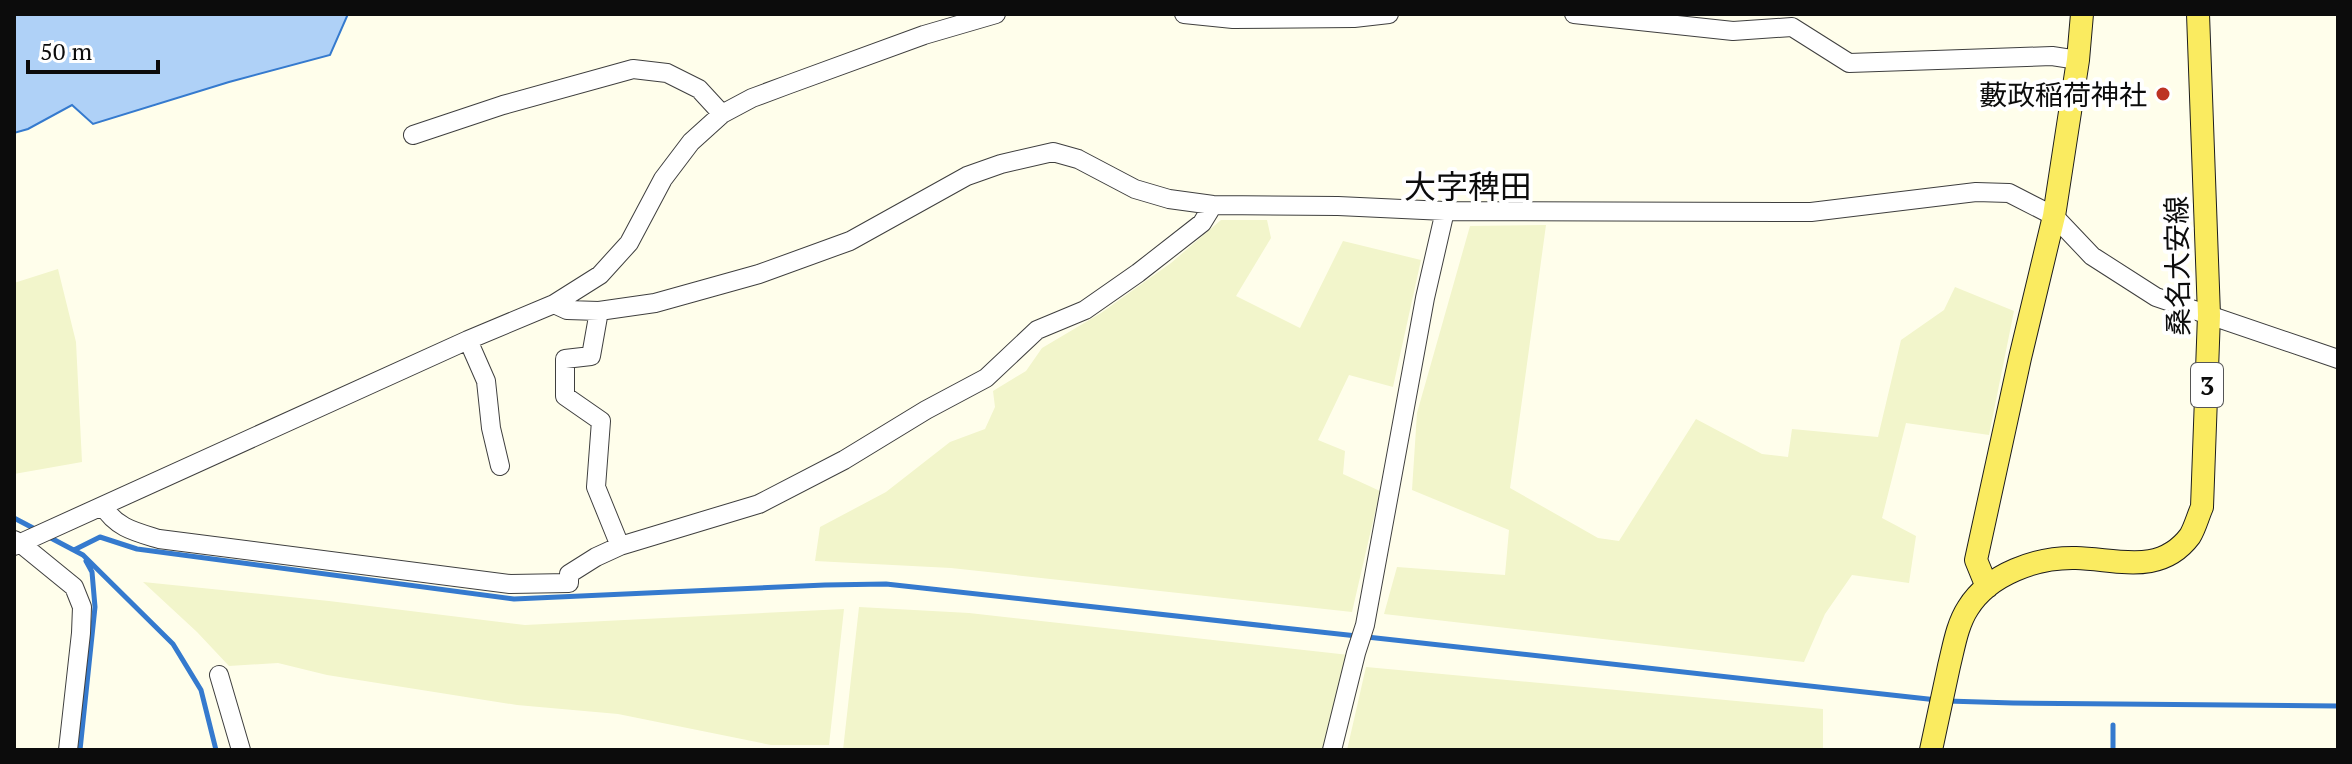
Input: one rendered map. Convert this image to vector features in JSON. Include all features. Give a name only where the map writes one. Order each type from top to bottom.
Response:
[{"type":"main road","points":[[1987,587],[1976,560],[2054,216],[2082,14]]},
{"type":"main road","name":"桑名大安線","points":[[1931,750],[1957,629],[1969,606],[1987,587],[2010,572],[2035,563],[2073,558],[2152,562],[2172,551],[2190,535],[2202,507],[2209,315],[2198,14]]},
{"type":"street","points":[[16,543],[554,304],[600,275],[629,243],[663,179],[691,142],[722,114],[752,98],[924,35],[996,14]]},
{"type":"street","points":[[1184,14],[1233,19],[1354,18],[1389,14]]},
{"type":"street","points":[[1574,14],[1733,31],[1792,27],[1849,63],[2052,56],[2078,60]]},
{"type":"street","points":[[413,135],[503,105],[633,69],[667,73],[699,89],[722,114]]},
{"type":"street","points":[[554,304],[567,310],[599,311],[655,303],[759,274],[850,241],[967,176],[1001,164],[1053,152],[1078,159],[1135,189],[1169,199],[1213,205],[1445,211],[1811,212],[1976,192],[2009,193],[2054,216],[2092,256],[2156,297],[2338,359]]},
{"type":"street","points":[[103,506],[122,528],[159,539],[510,584],[569,583],[569,574],[620,546],[759,504],[844,460],[986,378],[1037,330],[1085,310],[1138,273],[1202,223],[1213,205]]},
{"type":"street","points":[[1332,750],[1361,637],[1425,298],[1445,211]]},
{"type":"street","points":[[599,311],[591,356],[565,359],[565,396],[601,421],[596,487],[620,546]]},
{"type":"street","points":[[468,340],[486,381],[491,428],[500,466]]},
{"type":"street","points":[[16,543],[74,587],[82,607],[68,750]]},
{"type":"street","points":[[219,675],[241,750]]},
{"type":"green space","points":[[1221,220],[1267,220],[1271,238],[1236,296],[1300,328],[1343,241],[1421,260],[1393,387],[1349,375],[1318,440],[1345,451],[1343,474],[1380,491],[1352,612],[951,568],[815,561],[820,527],[886,492],[950,442],[985,429],[995,407],[993,391],[1026,371],[1042,348],[1101,313],[1171,263]]},
{"type":"green space","points":[[1546,225],[1510,488],[1598,538],[1619,541],[1696,419],[1762,454],[1788,457],[1792,429],[1878,437],[1901,340],[1944,310],[1955,287],[2014,311],[1989,435],[1906,423],[1882,518],[1916,536],[1909,583],[1852,575],[1825,614],[1804,662],[1384,614],[1397,567],[1505,575],[1509,530],[1412,490],[1417,413],[1470,226]]},
{"type":"green space","points":[[58,269],[76,342],[82,462],[14,474],[14,283]]},
{"type":"green space","points":[[143,582],[525,625],[844,609],[829,745],[771,745],[618,714],[517,705],[327,675],[278,663],[229,666]]},
{"type":"green space","points":[[859,607],[969,613],[1349,655],[1329,750],[843,750]]},
{"type":"green space","points":[[1366,667],[1823,709],[1823,750],[1347,750]]},
{"type":"water","points":[[14,14],[348,14],[330,55],[93,124],[72,105],[28,129],[14,133]]},
{"type":"waterway","points":[[14,518],[35,529]]},
{"type":"waterway","points":[[47,536],[83,555],[173,644],[201,690],[216,750]]},
{"type":"waterway","points":[[74,550],[100,537],[137,549],[514,599],[886,584],[1357,636]]},
{"type":"waterway","points":[[80,750],[95,607],[92,572],[86,561]]},
{"type":"waterway","points":[[1367,637],[1937,700]]},
{"type":"waterway","points":[[1947,701],[2338,706]]},
{"type":"waterway","points":[[2113,725],[2113,750]]},
{"type":"place","name":"藪政稲荷神社","points":[[2163,94]]},
{"type":"district","name":"大字稗田","points":[[1468,186]]}]
